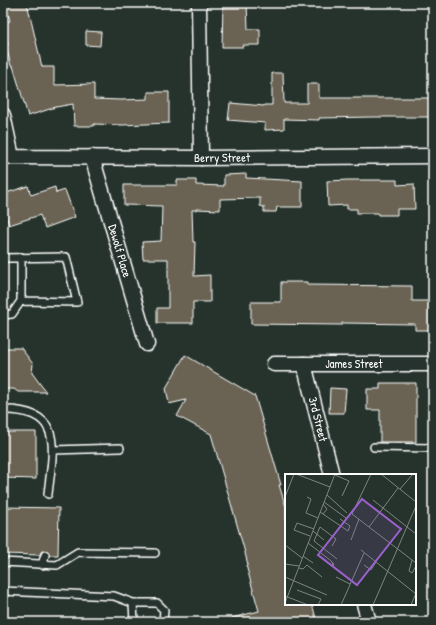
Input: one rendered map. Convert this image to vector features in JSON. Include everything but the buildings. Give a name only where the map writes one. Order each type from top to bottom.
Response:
[{"type":"street","points":[[199,3],[201,158]]},
{"type":"street","name":"Berry Street","points":[[3,115],[12,157],[201,158],[433,156]]},
{"type":"street","name":"Dewolf Place","points":[[92,157],[147,344]]},
{"type":"street","name":"James Street","points":[[274,364],[433,364]]},
{"type":"street","name":"3rd Street","points":[[304,364],[332,474]]},
{"type":"street","points":[[364,605],[369,622]]},
{"type":"lane","points":[[3,315],[12,314],[21,301],[20,257]]},
{"type":"lane","points":[[3,258],[66,257],[77,302],[21,301]]},
{"type":"lane","points":[[3,410],[15,410],[39,416],[48,426],[52,435],[53,450],[48,494]]},
{"type":"lane","points":[[374,447],[433,448]]},
{"type":"lane","points":[[53,450],[120,448]]},
{"type":"lane","points":[[3,562],[57,566],[78,552],[155,554]]},
{"type":"lane","points":[[42,565],[45,555]]},
{"type":"lane","points":[[3,591],[114,596],[133,603],[157,603],[164,610],[163,622]]},
{"type":"lane","points":[[133,603],[134,622]]}]
